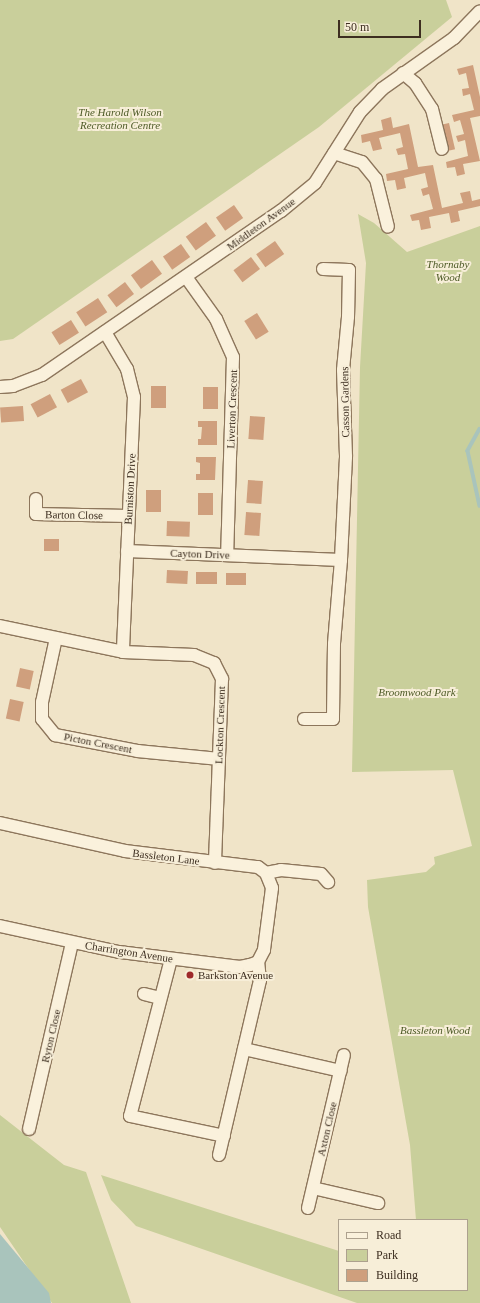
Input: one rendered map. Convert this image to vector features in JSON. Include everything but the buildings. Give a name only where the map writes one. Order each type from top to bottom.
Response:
[{"type":"street","name":"Middleton Avenue","points":[[0,387],[13,386],[42,375],[281,211],[315,183],[360,112],[382,89],[454,38],[478,19]]},
{"type":"street","points":[[403,73],[415,83],[432,109],[442,149]]},
{"type":"street","points":[[334,153],[362,162],[376,179],[388,227]]},
{"type":"street","name":"Casson Gardens","points":[[304,719],[333,719],[334,644],[341,560],[346,457],[343,370],[348,317],[348,270],[323,269]]},
{"type":"street","name":"Liverton Crescent","points":[[186,277],[216,319],[233,357],[227,554]]},
{"type":"street","name":"Burniston Drive","points":[[106,332],[127,368],[134,397],[123,652]]},
{"type":"street","name":"Barton Close","points":[[36,499],[36,514],[128,516]]},
{"type":"street","name":"Cayton Drive","points":[[127,551],[227,554],[341,560]]},
{"type":"street","name":"Lockton Crescent","points":[[0,626],[123,652],[194,655],[214,663],[222,680],[215,863]]},
{"type":"street","name":"Picton Crescent","points":[[56,638],[42,702],[42,720],[55,735],[138,751],[219,759]]},
{"type":"street","name":"Bassleton Lane","points":[[0,823],[125,851],[258,867],[266,873],[281,870],[321,874],[328,882]]},
{"type":"street","points":[[219,1155],[260,980],[258,962],[264,950],[272,888],[266,873]]},
{"type":"street","name":"Charrington Avenue","points":[[0,926],[72,943],[170,959],[240,967],[258,962]]},
{"type":"street","name":"Ryton Close","points":[[29,1129],[72,943]]},
{"type":"street","points":[[170,959],[130,1116],[224,1136]]},
{"type":"street","points":[[144,994],[160,998]]},
{"type":"street","points":[[244,1049],[341,1071]]},
{"type":"street","name":"Axton Close","points":[[308,1208],[344,1055]]},
{"type":"street","points":[[313,1188],[378,1204]]},
{"type":"green space","name":"The Harold Wilson Recreation Centre","points":[[0,0],[446,0],[452,17],[319,127],[13,339],[0,341]]},
{"type":"green space","points":[[358,214],[374,223],[407,252],[480,226],[480,1303],[357,1303],[136,1226],[111,1200],[101,1175],[338,1251],[338,1291],[468,1291],[468,1219],[416,1219],[410,1145],[368,907],[367,880],[426,872],[435,864],[434,857],[472,846],[453,770],[352,772],[360,367],[366,263]]},
{"type":"green space","points":[[0,1115],[64,1165],[86,1172],[131,1303],[52,1303],[0,1227]]},
{"type":"water","points":[[0,1234],[49,1293],[51,1303],[0,1303]]},
{"type":"waterway","points":[[480,429],[468,451],[480,506]]},
{"type":"place","name":"Barkston Avenue","points":[[190,975]]},
{"type":"park label","name":"Thornaby Wood","points":[[448,271]]},
{"type":"park label","name":"Broomwood Park","points":[[417,692]]},
{"type":"park label","name":"Bassleton Wood","points":[[435,1030]]}]
